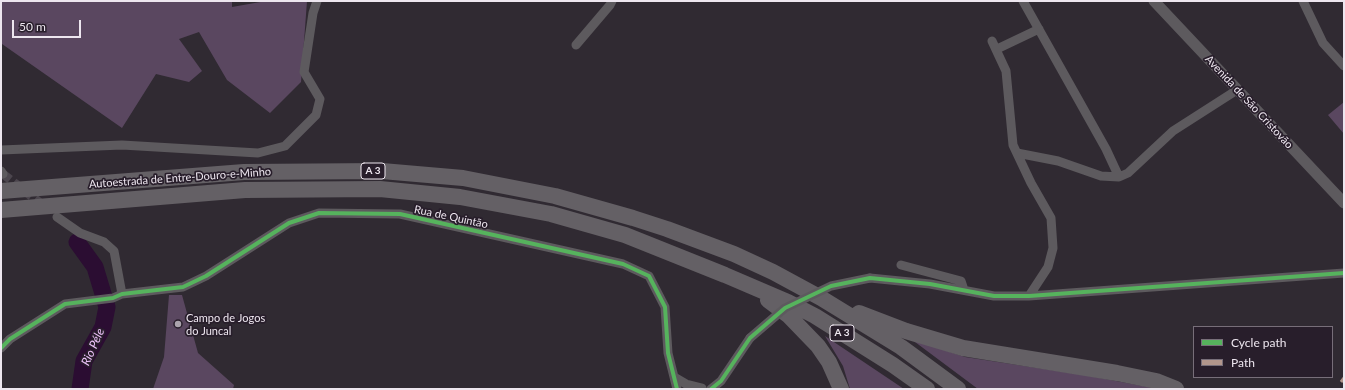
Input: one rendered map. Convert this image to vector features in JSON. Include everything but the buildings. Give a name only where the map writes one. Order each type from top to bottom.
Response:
[{"type":"highway","name":"Autoestrada de Entre-Douro-e-Minho","points":[[1,191],[244,172],[382,171],[463,178],[555,196],[633,218],[751,261],[795,283],[901,347],[958,389]]},
{"type":"highway","name":"Autoestrada de Entre-Douro-e-Minho","points":[[1,210],[245,190],[380,189],[460,197],[551,214],[625,235],[724,275],[815,316],[893,365],[926,389]]},
{"type":"highway","points":[[751,287],[788,315],[818,346],[829,362],[841,389]]},
{"type":"highway","points":[[821,298],[906,331],[963,348],[1117,373],[1156,381],[1176,389]]},
{"type":"street","points":[[1,150],[122,145],[258,153],[285,146],[316,115],[320,100],[304,72],[313,13],[317,1]]},
{"type":"street","points":[[576,45],[612,1]]},
{"type":"street","points":[[1023,1],[1106,149],[1119,177]]},
{"type":"street","name":"Avenida de São Cristovão","points":[[1154,1],[1344,203]]},
{"type":"street","points":[[1303,1],[1323,43],[1344,66]]},
{"type":"street","points":[[997,49],[1039,28]]},
{"type":"street","points":[[992,41],[1006,71],[1013,145],[1050,218],[1053,248],[1048,267],[1029,296]]},
{"type":"street","points":[[1017,153],[1058,161],[1101,176],[1119,177],[1128,172],[1173,131],[1237,90]]},
{"type":"street","name":"Rua de Quintão","points":[[1,348],[10,339],[65,304],[99,298],[113,298],[122,294],[183,287],[206,276],[289,223],[319,213],[400,214],[623,264],[649,276],[665,307],[668,354],[677,389]]},
{"type":"street","points":[[57,217],[80,233],[104,242],[114,250],[122,294]]},
{"type":"street","points":[[901,265],[961,281],[964,290]]},
{"type":"street","points":[[674,378],[686,384],[704,389],[721,381],[750,338],[785,308],[831,286],[870,278],[930,284],[994,296],[1029,296],[1344,274]]},
{"type":"shaded area","points":[[1,1],[232,1],[232,7],[266,1],[307,1],[301,82],[270,113],[227,80],[199,32],[179,39],[202,71],[189,82],[156,74],[122,128],[2,44]]},
{"type":"shaded area","points":[[1344,102],[1344,134],[1328,115]]},
{"type":"shaded area","name":"Campo de Jogos do Juncal","points":[[169,295],[182,295],[198,353],[234,385],[233,389],[153,389],[164,357]]},
{"type":"shaded area","points":[[825,336],[904,389],[850,389],[843,366]]},
{"type":"shaded area","points":[[911,339],[965,357],[1084,375],[1159,389],[978,389]]},
{"type":"waterway","name":"Rio Péle","points":[[77,242],[95,267],[107,307],[103,327],[84,361],[80,389]]},
{"type":"tunnel","points":[[3,174],[44,206]]},
{"type":"marked path","points":[[1341,382],[1344,378]]},
{"type":"cycle path","points":[[1,348],[10,339],[65,304],[113,298],[122,294],[183,287],[206,276],[289,223],[319,213],[400,214],[623,264],[649,276],[665,307],[668,353],[677,389]]},
{"type":"cycle path","points":[[711,389],[721,381],[750,338],[785,308],[831,286],[870,278],[930,284],[994,296],[1029,296],[1344,273]]},
{"type":"place","name":"Campo de Jogos do Juncal","points":[[178,324]]}]
